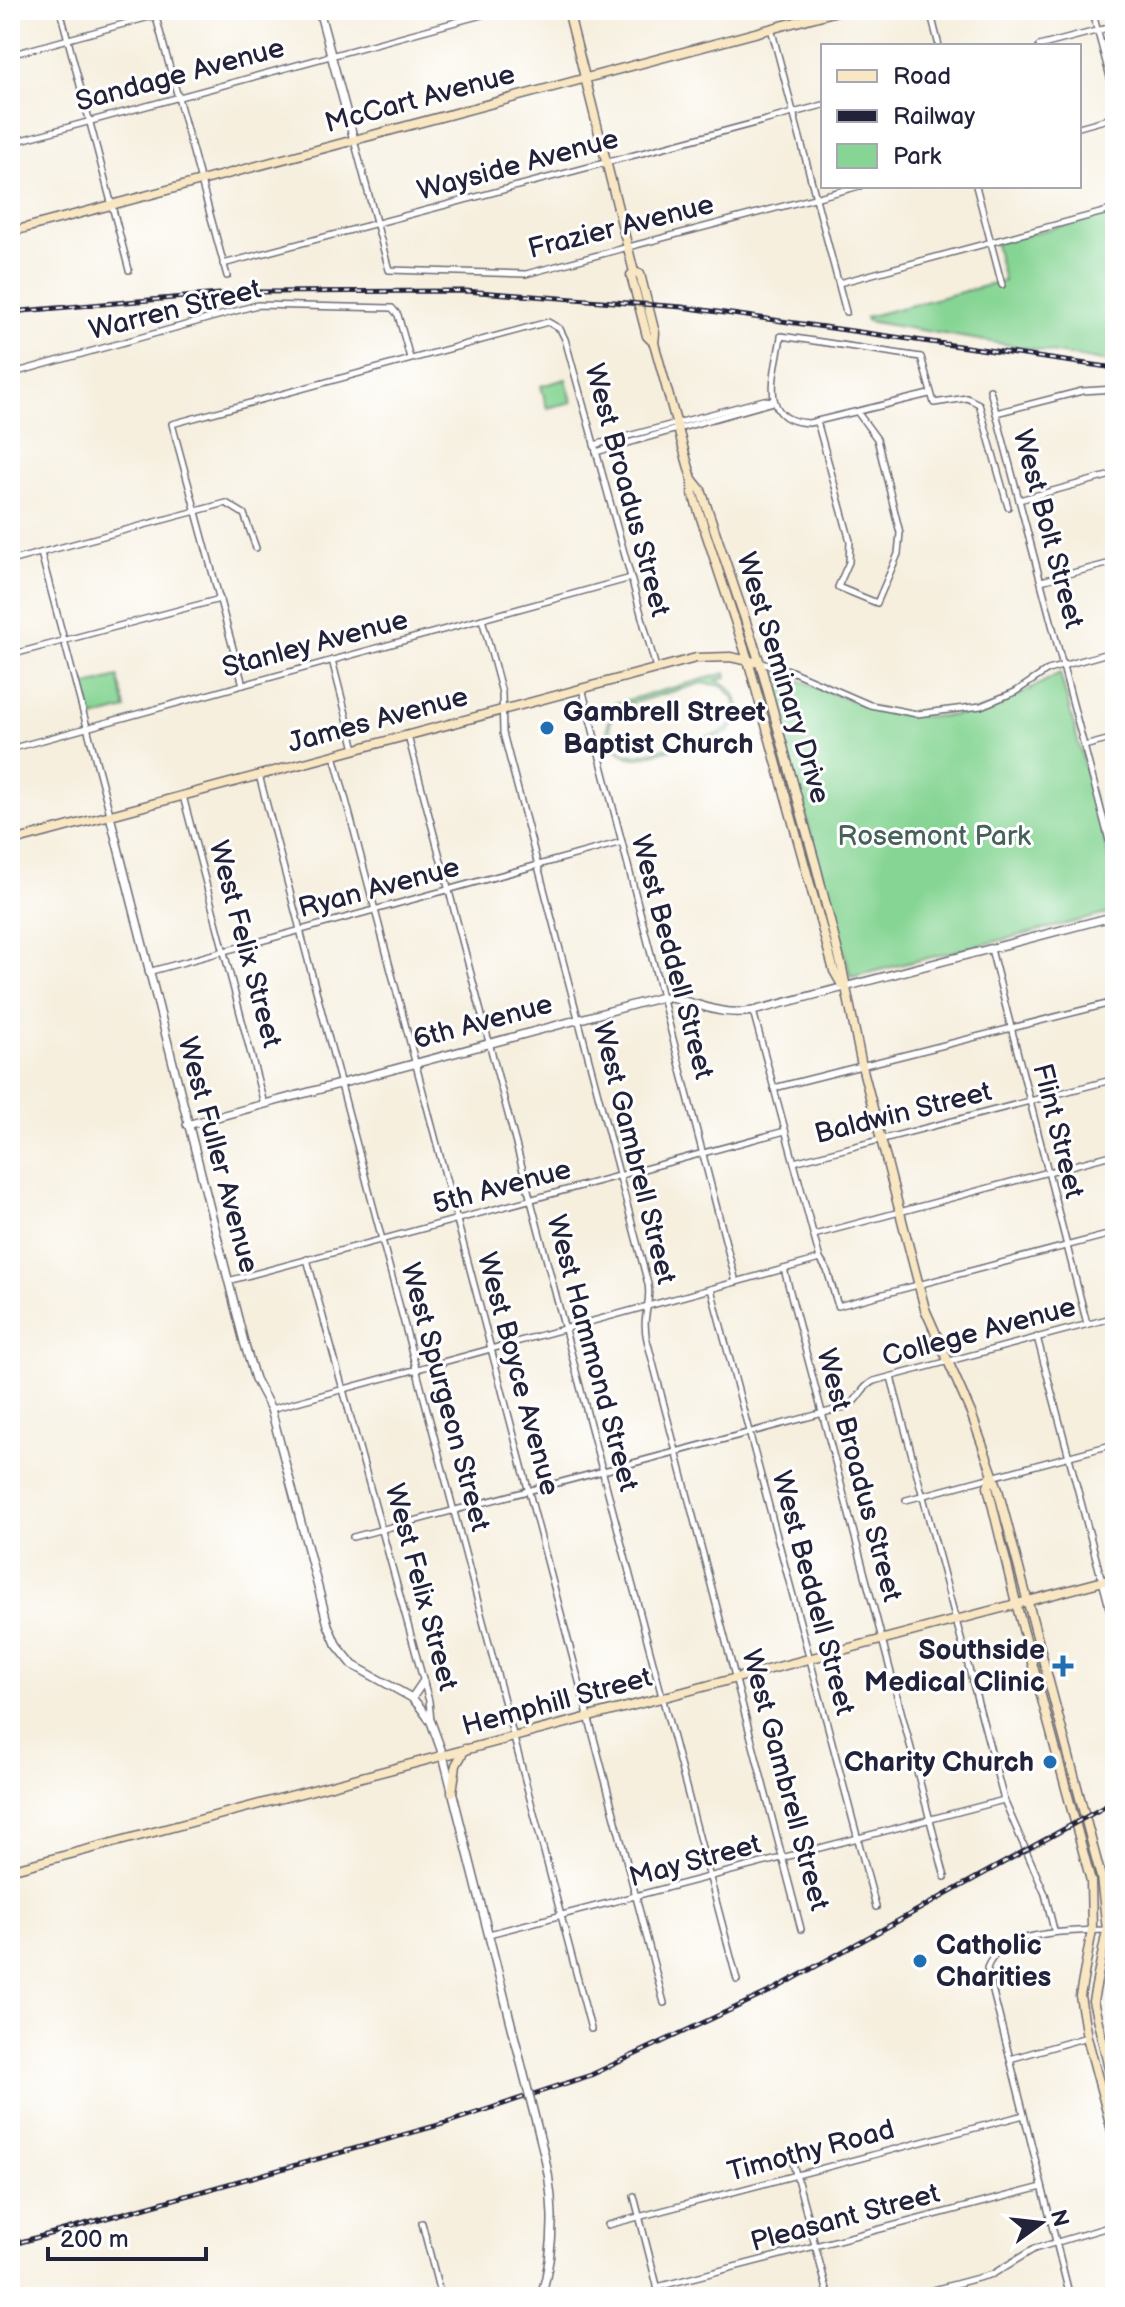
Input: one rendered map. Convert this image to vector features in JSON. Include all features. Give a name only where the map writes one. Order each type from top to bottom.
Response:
[{"type":"main road","name":"West Seminary Drive","points":[[568,10],[628,247],[634,272],[631,275],[647,336],[654,343],[692,479],[693,494],[748,660],[811,868]]},
{"type":"main road","name":"McCart Avenue","points":[[10,232],[841,10]]},
{"type":"main road","name":"West Seminary Drive","points":[[692,479],[701,490],[760,663],[834,971],[843,988],[919,1287],[947,1362],[971,1413],[991,1477],[997,1486],[1101,1877],[1107,1930],[1093,2001],[1115,2094]]},
{"type":"main road","name":"James Avenue","points":[[10,842],[656,668],[705,657],[760,663]]},
{"type":"main road","points":[[772,747],[782,745]]},
{"type":"main road","name":"West Seminary Drive","points":[[991,1477],[988,1487],[1016,1603],[1088,1867],[1093,1900],[1092,1930],[1080,1988],[1087,2037],[1099,2081]]},
{"type":"main road","name":"Hemphill Street","points":[[10,1870],[1115,1578]]},
{"type":"main road","points":[[1044,1708],[1056,1708]]},
{"type":"main road","points":[[452,1792],[456,1765],[465,1749]]},
{"type":"main road","points":[[1087,2037],[1096,2042],[1105,2058]]},
{"type":"main road","points":[[1099,2081],[1115,2108]]},
{"type":"main road","points":[[1099,2081],[1115,2142]]},
{"type":"street","points":[[60,10],[129,270]]},
{"type":"street","points":[[10,55],[154,13],[175,10]]},
{"type":"street","points":[[319,10],[377,224]]},
{"type":"street","name":"Sandage Avenue","points":[[10,143],[500,10]]},
{"type":"street","points":[[930,10],[938,44]]},
{"type":"street","points":[[1092,10],[1115,96]]},
{"type":"street","points":[[154,13],[227,276]]},
{"type":"street","points":[[1047,44],[1115,26]]},
{"type":"street","points":[[771,28],[846,312]]},
{"type":"street","name":"Wayside Avenue","points":[[223,264],[821,106]]},
{"type":"street","points":[[1081,126],[1115,117]]},
{"type":"street","name":"Frazier Avenue","points":[[377,224],[389,270],[526,274],[852,188]]},
{"type":"street","points":[[976,188],[1002,285]]},
{"type":"street","points":[[839,283],[1115,209]]},
{"type":"street","name":"Warren Street","points":[[10,374],[257,305],[382,306],[398,315],[410,358]]},
{"type":"street","name":"West Broadus Street","points":[[410,358],[548,322],[555,325],[565,339],[656,668]]},
{"type":"street","points":[[929,394],[858,413],[817,421],[792,421],[780,412],[771,386],[781,336],[921,357],[932,401],[939,404],[967,398],[979,404],[1008,507]]},
{"type":"street","points":[[243,685],[172,424],[410,358]]},
{"type":"street","points":[[996,413],[1082,391],[1115,389]]},
{"type":"street","name":"West Bolt Street","points":[[990,390],[1115,863]]},
{"type":"street","points":[[676,427],[711,413],[764,400],[774,401]]},
{"type":"street","points":[[595,449],[676,427],[713,421],[774,401]]},
{"type":"street","points":[[711,413],[713,421]]},
{"type":"street","points":[[817,421],[850,541],[849,562],[838,587],[877,603],[898,554],[900,533],[877,439],[858,413]]},
{"type":"street","points":[[10,441],[14,455],[10,464]]},
{"type":"street","points":[[1019,500],[1115,474]]},
{"type":"street","points":[[10,561],[226,503],[239,508],[256,548]]},
{"type":"street","name":"West Fuller Avenue","points":[[41,553],[89,727],[147,972],[228,1281],[251,1366],[271,1409],[336,1644],[366,1674],[412,1698],[431,1722]]},
{"type":"street","points":[[1041,581],[1115,562]]},
{"type":"street","name":"Stanley Avenue","points":[[10,749],[631,578]]},
{"type":"street","points":[[10,655],[220,599]]},
{"type":"street","name":"West Gambrell Street","points":[[482,619],[502,693],[503,733],[648,1284],[643,1324],[801,1929]]},
{"type":"street","points":[[760,663],[789,670],[870,705],[917,714],[981,706],[1015,692],[1048,670],[1115,651]]},
{"type":"street","points":[[332,660],[355,749]]},
{"type":"street","name":"West Beddell Street","points":[[582,688],[736,1282]]},
{"type":"street","name":"West Hammond Street","points":[[408,735],[737,1980]]},
{"type":"street","points":[[1084,746],[1115,738]]},
{"type":"street","name":"West Boyce Avenue","points":[[334,755],[664,2003]]},
{"type":"street","name":"West Spurgeon Street","points":[[259,775],[591,2029]]},
{"type":"street","name":"West Felix Street","points":[[183,796],[264,1104]]},
{"type":"street","points":[[1106,830],[1115,828]]},
{"type":"street","name":"Ryan Avenue","points":[[147,972],[622,842]]},
{"type":"street","points":[[662,997],[712,1012],[753,1011],[1115,916]]},
{"type":"street","name":"Flint Street","points":[[991,949],[1087,1324]]},
{"type":"street","name":"6th Avenue","points":[[187,1125],[662,997]]},
{"type":"street","points":[[774,1088],[1115,1002]]},
{"type":"street","points":[[753,1011],[814,1235],[1115,1154]]},
{"type":"street","name":"Baldwin Street","points":[[794,1162],[1115,1079]]},
{"type":"street","name":"5th Avenue","points":[[228,1281],[785,1131]]},
{"type":"street","points":[[919,1287],[1115,1233]]},
{"type":"street","name":"West Broadus Street","points":[[814,1235],[835,1304],[843,1307],[919,1287]]},
{"type":"street","name":"West Felix Street","points":[[307,1259],[384,1529],[431,1722],[443,1755],[546,2159],[553,2238],[541,2297]]},
{"type":"street","points":[[271,1409],[820,1259]]},
{"type":"street","name":"West Broadus Street","points":[[784,1269],[945,1877]]},
{"type":"street","name":"West Beddell Street","points":[[711,1289],[876,1907]]},
{"type":"street","points":[[1112,1318],[1115,1339]]},
{"type":"street","name":"College Avenue","points":[[353,1537],[822,1414],[855,1403],[868,1384],[1112,1318]]},
{"type":"street","points":[[1037,1337],[1114,1626]]},
{"type":"street","points":[[891,1377],[1004,1800],[1045,1894],[1054,1930]]},
{"type":"street","points":[[906,1500],[1115,1444]]},
{"type":"street","points":[[412,1698],[423,1682]]},
{"type":"street","name":"May Street","points":[[489,1934],[1004,1800]]},
{"type":"street","points":[[1070,2297],[987,1968],[992,1957],[1003,1950],[1054,1930],[1107,1930]]},
{"type":"street","points":[[1010,2059],[1087,2037]]},
{"type":"street","name":"Timothy Road","points":[[608,2225],[1024,2115]]},
{"type":"street","points":[[791,2156],[829,2297]]},
{"type":"street","name":"Pleasant Street","points":[[657,2287],[1042,2187]]},
{"type":"street","points":[[634,2196],[660,2297]]},
{"type":"street","points":[[422,2223],[441,2297]]},
{"type":"street","points":[[907,2297],[993,2274],[1034,2249],[1115,2225]]},
{"type":"green space","points":[[1115,212],[1115,363],[867,321],[866,317],[1004,281],[995,243]]},
{"type":"green space","points":[[566,379],[572,402],[547,408],[541,386]]},
{"type":"green space","name":"Rosemont Park","points":[[775,670],[860,703],[915,716],[974,712],[1005,702],[1060,673],[1115,881],[1115,912],[851,977],[766,675]]},
{"type":"green space","points":[[726,673],[727,677],[717,680],[736,697],[738,712],[726,734],[639,758],[621,753],[610,741],[608,725],[615,708],[609,705]],"holes":[[[703,683],[723,686],[734,698],[736,714],[730,726],[720,733],[639,755],[627,754],[616,747],[610,723],[615,712],[625,705]]]},
{"type":"green space","points":[[118,677],[126,709],[93,718],[84,686]]},
{"type":"railway","points":[[10,312],[243,292],[465,291],[682,307],[1115,368]]},
{"type":"railway","points":[[10,2245],[446,2123],[591,2075],[773,1990],[1115,1801]]},
{"type":"place","name":"Gambrell Street Baptist Church","points":[[547,728]]},
{"type":"place","name":"Southside Medical Clinic","points":[[1063,1666]]},
{"type":"place","name":"Charity Church","points":[[1050,1762]]},
{"type":"place","name":"Catholic Charities","points":[[920,1961]]}]
